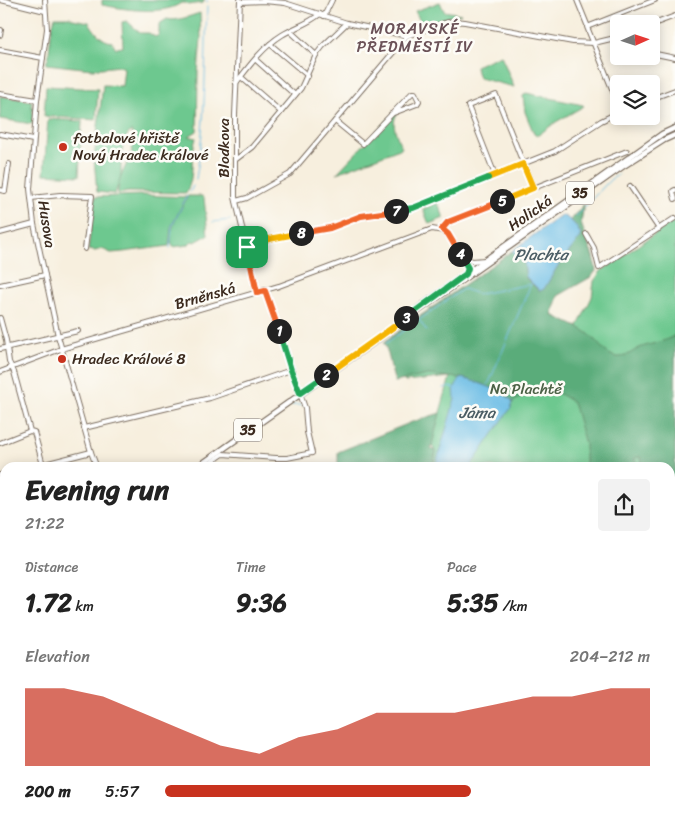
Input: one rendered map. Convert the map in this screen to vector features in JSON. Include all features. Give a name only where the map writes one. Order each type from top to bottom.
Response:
[{"type":"main road","name":"Holická","points":[[402,322],[466,274],[470,268],[487,259],[662,134],[675,128]]},
{"type":"main road","name":"Holická","points":[[204,462],[636,157],[675,134]]},
{"type":"street","points":[[1,0],[45,11]]},
{"type":"street","name":"Husova","points":[[45,0],[47,30],[33,140],[30,173],[31,198],[34,224],[61,349],[95,462]]},
{"type":"street","points":[[240,1],[264,0],[285,3],[347,23],[407,36],[453,21],[573,42],[594,43],[610,39]]},
{"type":"street","points":[[236,83],[270,44],[290,31],[322,15],[332,0]]},
{"type":"street","points":[[577,0],[610,83]]},
{"type":"street","points":[[588,27],[655,0]]},
{"type":"street","name":"Blodkova","points":[[240,1],[234,160],[236,201],[257,293]]},
{"type":"street","points":[[660,22],[675,16]]},
{"type":"street","points":[[234,160],[252,147],[281,112],[308,76],[316,54],[347,23]]},
{"type":"street","points":[[0,35],[1,30]]},
{"type":"street","points":[[290,31],[316,54]]},
{"type":"street","points":[[236,201],[242,201],[290,174],[407,36]]},
{"type":"street","points":[[270,44],[308,76]]},
{"type":"street","points":[[0,50],[43,58]]},
{"type":"street","points":[[660,55],[675,58]]},
{"type":"street","points":[[256,60],[295,95]]},
{"type":"street","points":[[241,77],[281,112]]},
{"type":"street","points":[[660,96],[675,90]]},
{"type":"street","points":[[335,121],[363,144],[391,114],[412,93],[416,93],[419,101],[417,104],[391,114]]},
{"type":"street","points":[[0,94],[37,100]]},
{"type":"street","points":[[495,175],[468,106],[496,95],[533,188]]},
{"type":"street","points":[[247,247],[269,239],[330,228],[361,216],[413,208],[555,151],[610,116]]},
{"type":"street","points":[[0,134],[33,140]]},
{"type":"street","name":"Brněnská","points":[[0,372],[61,349],[265,291],[304,278],[432,228],[442,229],[448,222],[627,152]]},
{"type":"street","points":[[0,190],[5,190],[9,164]]},
{"type":"street","points":[[630,186],[659,229]]},
{"type":"street","points":[[675,190],[673,191],[675,199]]},
{"type":"street","points":[[31,198],[60,195],[92,196],[85,248]]},
{"type":"street","points":[[586,234],[594,248],[599,268],[675,218]]},
{"type":"street","points":[[0,233],[34,224]]},
{"type":"street","points":[[442,229],[467,258],[478,261],[487,259]]},
{"type":"street","points":[[454,242],[470,268],[479,269]]},
{"type":"street","points":[[0,285],[45,275]]},
{"type":"street","points":[[212,462],[223,454],[281,458],[312,453],[307,432],[305,408],[265,291]]},
{"type":"street","points":[[0,318],[6,347],[30,431],[34,432],[42,462]]},
{"type":"street","points":[[0,349],[78,331]]},
{"type":"street","points":[[84,428],[210,398],[291,370]]},
{"type":"street","points":[[0,443],[30,431]]},
{"type":"street","points":[[54,462],[91,452]]},
{"type":"green space","points":[[102,0],[205,0],[203,3],[188,5],[181,3],[164,9],[131,10],[102,5]]},
{"type":"green space","points":[[440,2],[444,11],[461,14],[423,27],[415,11]]},
{"type":"green space","points":[[200,13],[201,38],[197,131],[189,136],[196,138],[191,180],[186,193],[128,192],[118,194],[119,182],[115,194],[97,192],[94,159],[103,85],[122,86],[124,68],[120,66],[92,69],[46,64],[55,17],[70,17],[89,22],[98,35],[104,40],[112,42],[116,48],[123,47],[122,22],[127,21],[140,33],[149,33],[155,37],[159,35],[159,24],[167,19],[179,19]],"holes":[[[132,132],[133,140],[130,156],[121,176],[121,155],[127,136]]]},
{"type":"green space","points":[[501,55],[514,87],[479,78],[475,66]]},
{"type":"green space","points":[[46,86],[98,89],[96,120],[44,116]]},
{"type":"green space","points":[[526,93],[584,106],[556,122],[537,136],[534,134],[525,112],[523,96]]},
{"type":"green space","points":[[0,96],[32,101],[31,107],[34,107],[32,111],[32,124],[0,119]]},
{"type":"green space","points":[[397,114],[394,127],[402,148],[337,173],[391,116]]},
{"type":"green space","name":"fotbalové hřiště Nový Hradec králové","points":[[48,119],[82,121],[79,176],[44,174]]},
{"type":"green space","points":[[142,195],[186,197],[171,227],[169,246],[111,253],[102,249],[88,250],[95,197]]},
{"type":"green space","points":[[188,196],[202,196],[204,198],[208,235],[195,242],[192,241],[188,245],[173,247],[171,235],[173,228]]},
{"type":"green space","points":[[438,203],[444,218],[429,224],[423,209]]},
{"type":"green space","name":"Na Plachtě","points":[[584,204],[581,223],[596,271],[591,277],[558,296],[552,315],[586,332],[605,351],[617,357],[630,354],[639,348],[663,341],[675,335],[675,462],[642,462],[641,457],[634,458],[636,462],[585,462],[585,444],[573,402],[546,386],[538,387],[513,402],[506,396],[486,386],[461,378],[428,375],[395,382],[384,343],[512,251],[524,261],[526,278],[538,290],[544,289],[559,264],[581,237],[581,233],[571,220]]},
{"type":"green space","name":"Na Plachtě","points":[[675,220],[675,462],[434,462],[436,452],[432,446],[433,437],[450,377],[405,382],[386,340],[512,251],[586,239],[593,256],[595,271],[555,296],[549,313],[577,328],[592,297],[594,281],[601,271]]},
{"type":"green space","points":[[440,413],[431,449],[436,451],[433,462],[338,462],[338,452],[412,422]]},
{"type":"water","name":"Plachta","points":[[561,215],[574,223],[581,237],[559,264],[544,289],[540,291],[526,277],[524,262],[512,251]]},
{"type":"water","name":"Jáma","points":[[461,378],[497,390],[513,402],[511,408],[473,462],[436,462],[455,399],[454,388]]},
{"type":"waterway","points":[[196,179],[203,115],[207,6]]},
{"type":"waterway","points":[[576,216],[611,179],[618,175]]},
{"type":"waterway","points":[[190,192],[193,186]]},
{"type":"waterway","points":[[170,248],[172,226],[187,196]]},
{"type":"waterway","points":[[213,222],[230,220]]},
{"type":"waterway","points":[[386,343],[463,289],[479,294],[531,284]]},
{"type":"waterway","points":[[488,385],[531,284]]},
{"type":"waterway","points":[[419,320],[427,331]]},
{"type":"waterway","points":[[443,388],[455,388]]},
{"type":"waterway","points":[[290,405],[302,405]]},
{"type":"place","name":"fotbalové hřiště Nový Hradec králové","points":[[63,147]]},
{"type":"place","name":"Hradec Králové 8","points":[[62,359]]},
{"type":"district","name":"MORAVSKÉ PŘEDMĚSTÍ IV","points":[[415,37]]},
{"type":"route","points":[[523,164],[533,188],[448,222],[442,229],[454,242],[467,266],[466,274],[410,314],[402,322],[300,393],[265,291],[257,293],[247,247],[269,239],[330,228],[361,216],[413,208],[523,164]]}]
